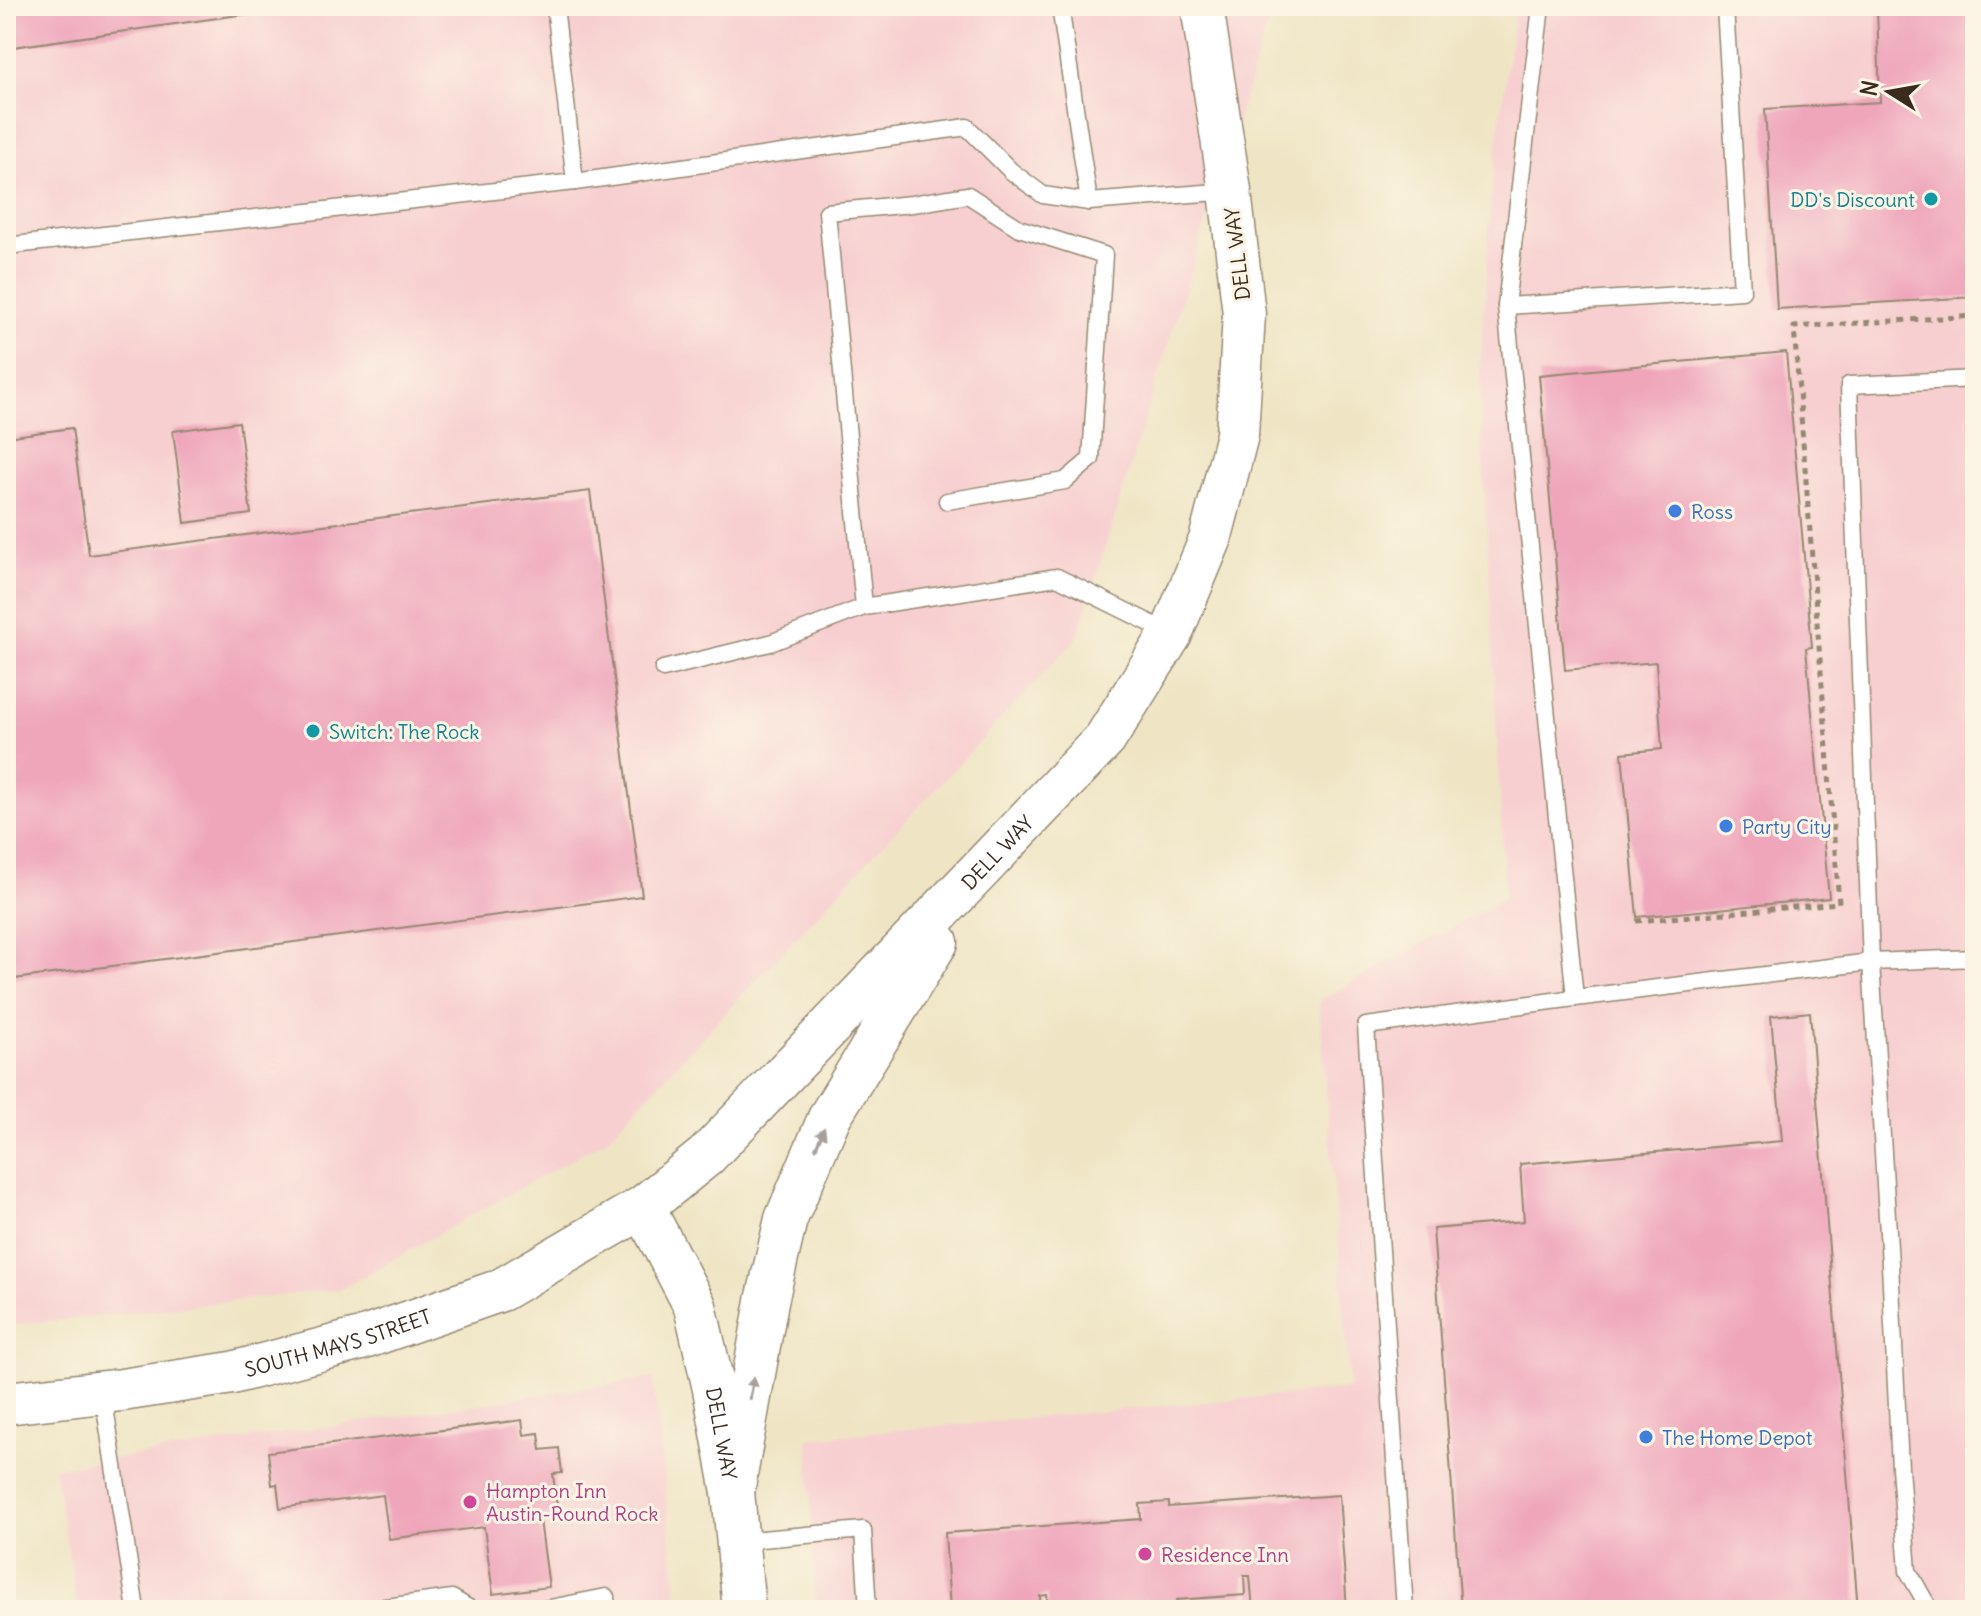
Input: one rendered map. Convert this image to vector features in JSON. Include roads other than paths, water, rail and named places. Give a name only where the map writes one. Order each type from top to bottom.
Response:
[{"type":"street","name":"DELL WAY","points":[[744,1610],[733,1492],[695,1306],[643,1207],[706,1156],[1105,739],[1171,634],[1210,540],[1237,435],[1244,314],[1230,191],[1202,6]]},
{"type":"street","points":[[733,1492],[767,1301],[786,1219],[830,1116],[983,868]]},
{"type":"street","name":"SOUTH MAYS STREET","points":[[6,1403],[232,1373],[361,1339],[501,1290],[643,1207]]},
{"type":"lane","points":[[555,6],[575,182]]},
{"type":"lane","points":[[1060,6],[1089,202]]},
{"type":"lane","points":[[1541,6],[1506,306],[1575,998]]},
{"type":"lane","points":[[1506,306],[1742,291],[1725,6]]},
{"type":"lane","points":[[6,246],[575,182],[967,127],[1011,171],[1043,195],[1089,202],[1230,191]]},
{"type":"lane","points":[[864,607],[827,212],[968,195],[1019,228],[1104,255],[1091,459],[1065,481],[947,501]]},
{"type":"lane","points":[[1930,1610],[1908,1571],[1900,1468],[1871,962],[1849,385],[1975,379]]},
{"type":"lane","points":[[663,669],[770,643],[864,607],[1057,577],[1171,634]]},
{"type":"lane","points":[[1405,1610],[1366,1026],[1871,962],[1975,958]]},
{"type":"lane","points":[[102,1392],[136,1610]]},
{"type":"lane","points":[[737,1541],[863,1530],[868,1610]]},
{"type":"lane","points":[[540,1610],[606,1597],[607,1610]]},
{"type":"lane","points":[[364,1610],[452,1598],[472,1610]]},
{"type":"place","name":"DD's Discount","points":[[1931,199]]},
{"type":"place","name":"Ross","points":[[1675,511]]},
{"type":"place","name":"Switch: The Rock","points":[[313,731]]},
{"type":"place","name":"Party City","points":[[1726,826]]},
{"type":"place","name":"The Home Depot","points":[[1646,1437]]},
{"type":"place","name":"Hampton Inn Austin-Round Rock","points":[[470,1502]]},
{"type":"place","name":"Residence Inn","points":[[1145,1554]]}]
